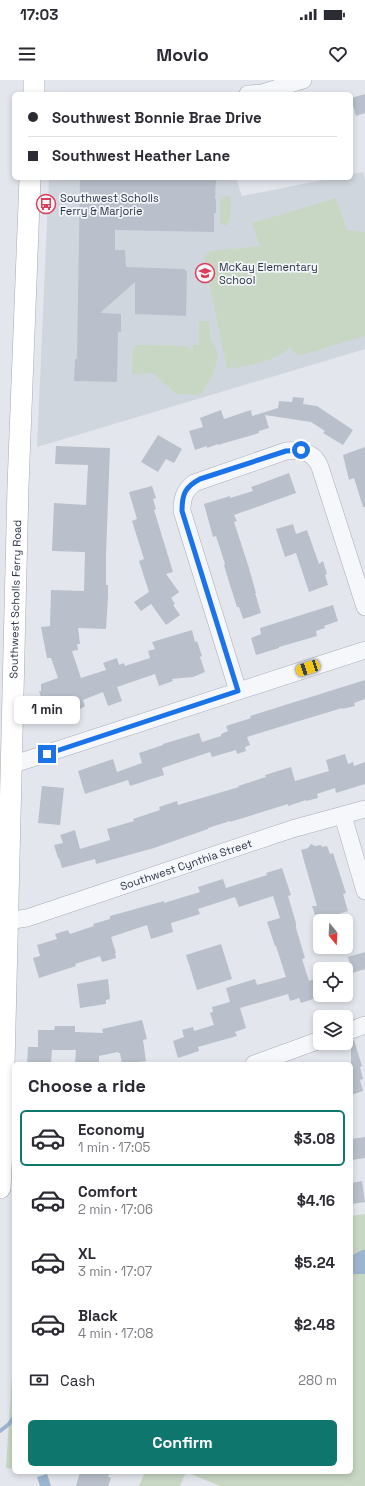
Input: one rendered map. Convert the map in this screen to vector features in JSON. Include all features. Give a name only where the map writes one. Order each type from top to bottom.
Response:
[{"type":"main road","points":[[34,80],[34,92]]},
{"type":"main road","name":"Southwest Scholls Ferry Road","points":[[0,1188],[5,1147],[7,921],[11,765],[18,494],[30,180]]},
{"type":"street","points":[[262,92],[303,80]]},
{"type":"street","points":[[238,691],[182,511],[183,495],[188,487],[194,483],[286,451],[301,450],[313,456],[318,460],[365,607]]},
{"type":"street","points":[[11,765],[365,650]]},
{"type":"street","name":"Southwest Cynthia Street","points":[[7,921],[27,918],[292,829],[365,809]]},
{"type":"street","points":[[342,816],[365,891]]},
{"type":"street","points":[[353,1029],[365,1025]]},
{"type":"street","points":[[264,1062],[275,1060],[313,1043]]},
{"type":"shaded area","name":"McKay Elementary School","points":[[363,172],[365,180],[365,349],[37,447],[49,180],[237,180],[242,196],[323,180],[353,180],[353,174]]},
{"type":"green space","points":[[231,196],[230,221],[225,226],[220,223],[220,197]]},
{"type":"green space","points":[[336,198],[347,230],[365,232],[365,336],[298,356],[290,347],[269,360],[252,365],[227,369],[204,257],[210,251],[260,246],[252,223]]},
{"type":"green space","points":[[199,321],[209,321],[210,337],[217,352],[218,358],[211,379],[200,395],[176,394],[153,373],[132,374],[133,348],[136,345],[189,346],[189,349],[193,349],[193,345],[199,345]]},
{"type":"green space","points":[[365,1214],[365,1486],[220,1486],[191,1474],[353,1474],[353,1216]]},
{"type":"green space","points":[[12,1376],[12,1469],[6,1468]]},
{"type":"green space","points":[[144,1474],[185,1474],[180,1486],[139,1486]]},
{"type":"water","points":[[365,1250],[365,1274],[353,1274],[353,1255]]},
{"type":"water","points":[[47,1474],[51,1486],[40,1486],[37,1477]]},
{"type":"building","points":[[365,94],[365,113],[356,116],[353,105],[353,97]]},
{"type":"building","points":[[80,180],[216,180],[216,213],[214,213],[214,232],[115,230],[115,250],[125,250],[126,267],[185,269],[185,271],[187,271],[186,316],[135,314],[135,282],[100,313],[121,314],[121,332],[118,332],[117,382],[74,381],[75,359],[77,359]]},
{"type":"building","points":[[293,397],[304,398],[303,404],[317,406],[353,430],[343,445],[323,433],[325,431],[311,422],[265,415],[269,428],[259,431],[259,433],[195,450],[189,431],[203,427],[200,418],[221,410],[224,419],[251,410],[252,416],[278,408],[279,401],[292,402]]},
{"type":"building","points":[[158,435],[182,449],[174,463],[166,459],[158,472],[141,462]]},
{"type":"building","points":[[56,446],[110,448],[106,555],[106,585],[108,585],[108,597],[106,629],[78,628],[80,644],[77,644],[78,650],[72,651],[81,678],[106,670],[103,663],[117,658],[119,665],[124,663],[125,666],[150,658],[148,651],[155,649],[152,642],[192,630],[195,642],[197,641],[202,656],[200,657],[205,672],[193,677],[172,679],[173,681],[159,686],[155,674],[117,687],[122,701],[108,706],[103,692],[83,700],[85,706],[82,708],[56,719],[52,717],[47,702],[43,703],[39,691],[41,691],[41,684],[58,678],[51,658],[47,658],[41,627],[50,626],[51,590],[84,591],[85,552],[52,551],[54,503],[86,505],[88,465],[55,464]]},
{"type":"building","points":[[365,447],[365,507],[363,507],[354,478],[349,480],[343,455]]},
{"type":"building","points":[[289,473],[296,493],[234,515],[237,521],[234,522],[249,568],[261,613],[243,619],[239,607],[237,607],[216,536],[213,537],[204,504],[253,491],[251,487]]},
{"type":"building","points":[[152,486],[156,498],[153,499],[156,509],[154,510],[173,572],[166,574],[179,592],[171,598],[175,604],[173,605],[180,615],[166,625],[151,604],[141,611],[134,602],[149,592],[139,561],[144,559],[132,521],[137,519],[129,492]]},
{"type":"building","points":[[293,524],[296,534],[307,530],[319,564],[323,561],[327,574],[325,575],[328,585],[309,592],[296,553],[285,557],[276,529]]},
{"type":"building","points":[[333,605],[338,621],[324,626],[325,628],[316,631],[317,636],[256,655],[251,638],[261,634],[260,628]]},
{"type":"building","points":[[365,680],[365,699],[354,703],[355,706],[342,708],[247,737],[250,745],[245,747],[246,751],[237,754],[236,750],[212,757],[210,752],[162,768],[164,775],[130,786],[128,780],[85,794],[78,771],[113,759],[117,772],[142,763],[139,753],[163,744],[199,733],[202,742],[221,736],[221,734],[228,731],[226,726],[251,718],[250,716]]},
{"type":"building","points":[[345,754],[348,764],[353,762],[354,766],[365,762],[365,784],[336,793],[335,788],[317,794],[318,798],[288,806],[288,804],[230,821],[154,848],[96,864],[95,859],[62,868],[58,858],[54,845],[63,843],[60,835],[75,830],[80,849],[110,840],[107,829],[134,821],[133,819],[160,810],[159,807],[177,801],[178,805],[239,787],[238,786],[266,777],[265,775],[291,767],[295,781],[329,771],[326,760]]},
{"type":"building","points":[[42,786],[64,788],[60,825],[38,823]]},
{"type":"building","points":[[311,844],[315,846],[321,845],[322,847],[327,846],[330,854],[333,853],[346,893],[343,894],[348,911],[338,914],[315,914],[312,906],[317,906],[301,850],[308,848]]},
{"type":"building","points":[[282,868],[291,895],[288,896],[305,958],[302,959],[309,981],[313,980],[313,999],[301,1003],[299,998],[290,1001],[288,994],[240,1008],[246,1028],[235,1032],[237,1036],[198,1047],[199,1051],[178,1058],[173,1041],[184,1037],[182,1030],[193,1027],[194,1031],[214,1025],[210,1013],[213,1012],[212,1007],[230,1002],[226,988],[255,979],[257,985],[286,977],[267,922],[280,918],[273,896],[239,907],[235,897],[198,909],[200,914],[171,923],[173,932],[151,939],[147,925],[111,937],[116,958],[102,962],[100,956],[75,964],[76,966],[39,978],[33,958],[40,956],[37,945],[57,939],[55,934],[68,930],[70,934],[94,926],[93,924],[110,919],[110,916],[164,901],[164,903],[200,892],[198,887],[223,879],[226,888],[267,875],[266,873]]},
{"type":"building","points":[[221,944],[232,979],[197,990],[186,955]]},
{"type":"building","points":[[365,952],[365,969],[353,973],[353,962],[349,962],[348,957]]},
{"type":"building","points":[[108,979],[110,999],[106,1000],[106,1004],[80,1008],[77,984]]},
{"type":"building","points":[[142,1020],[147,1039],[143,1040],[146,1061],[122,1062],[120,1053],[118,1052],[99,1056],[99,1062],[75,1062],[76,1050],[52,1050],[51,1062],[27,1062],[28,1047],[38,1047],[38,1030],[54,1030],[55,1026],[75,1026],[75,1032],[103,1033],[102,1029]]},
{"type":"building","points":[[354,1040],[362,1066],[360,1067],[363,1079],[360,1080],[363,1091],[353,1094],[353,1062],[351,1062],[351,1050],[353,1050]]},
{"type":"building","points":[[365,1137],[365,1158],[353,1160],[353,1139]]},
{"type":"building","points":[[362,1181],[365,1202],[353,1204],[353,1183]]},
{"type":"building","points":[[79,1474],[109,1474],[108,1477],[111,1478],[108,1486],[76,1486]]},
{"type":"waterway","points":[[0,1431],[12,1420]]},
{"type":"place","name":"Southwest Scholls Ferry & Marjorie","points":[[46,204]]},
{"type":"place","name":"McKay Elementary School","points":[[205,273]]},
{"type":"route","points":[[47,754],[238,691],[182,511],[183,495],[188,487],[200,479],[286,451],[301,450]]}]
